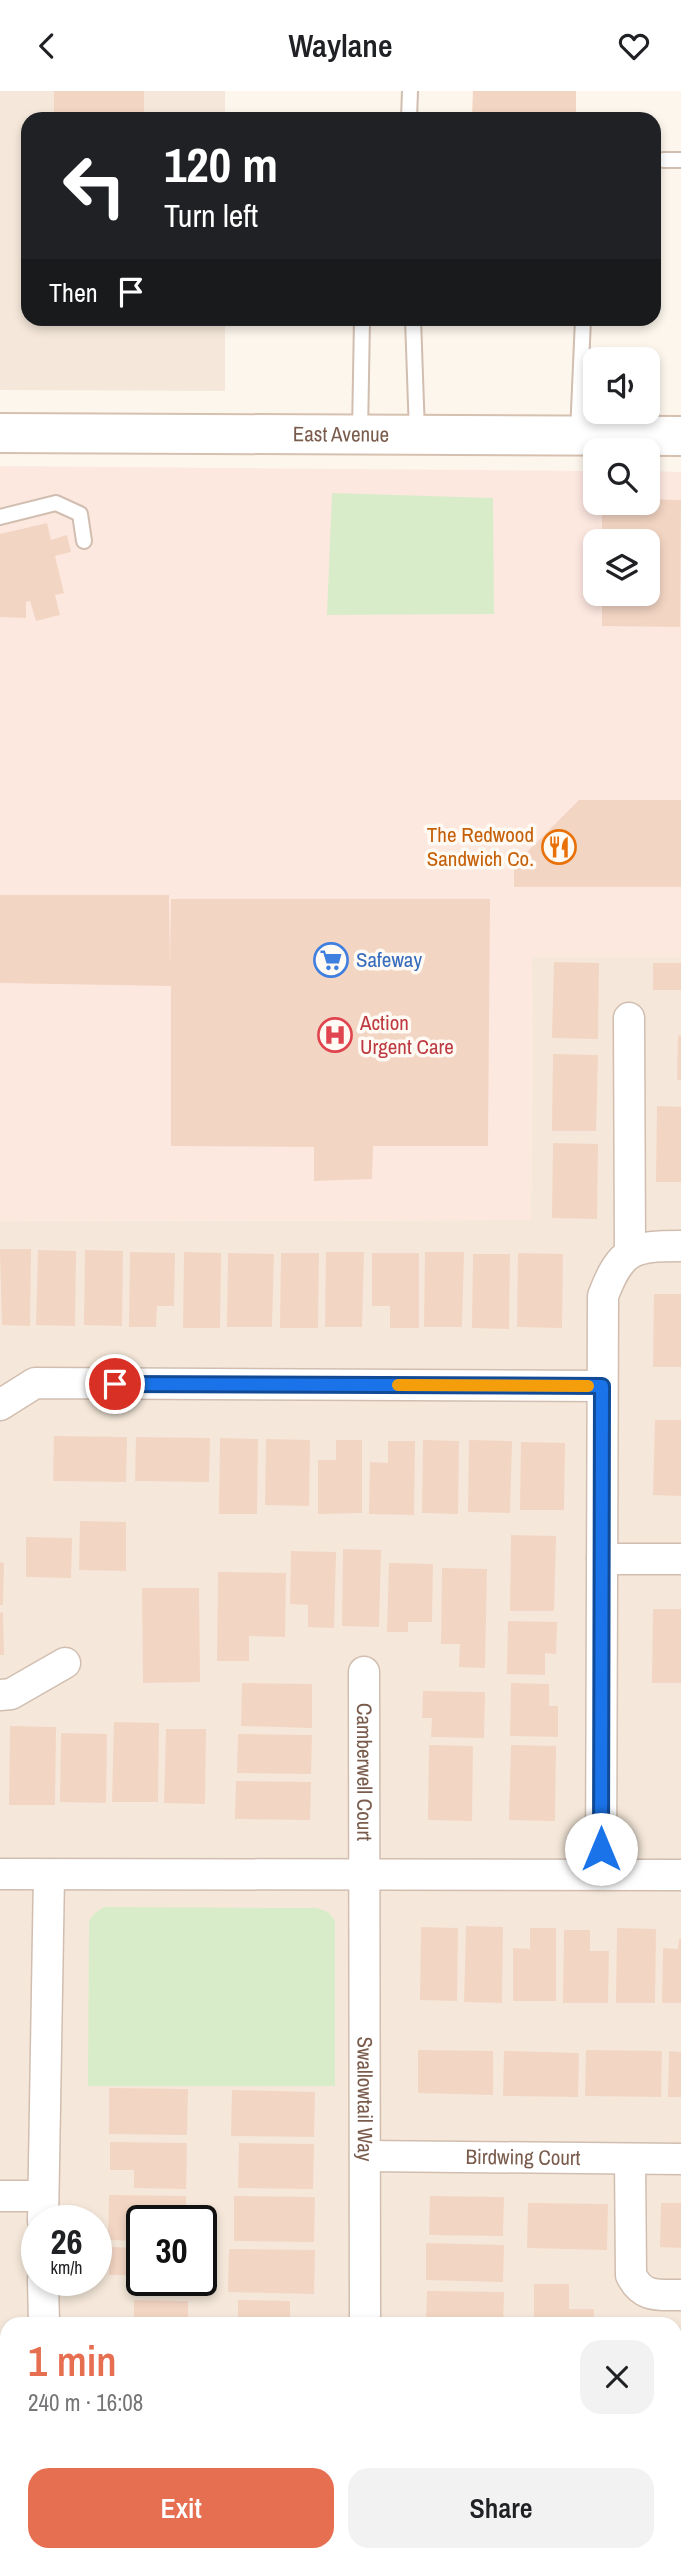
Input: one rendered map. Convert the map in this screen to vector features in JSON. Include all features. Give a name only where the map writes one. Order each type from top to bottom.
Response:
[{"type":"main road","name":"East Avenue","points":[[0,433],[681,436]]},
{"type":"street","points":[[629,1018],[630,1252]]},
{"type":"street","points":[[601,1874],[603,1296],[613,1271],[630,1252],[657,1246],[681,1246]]},
{"type":"street","points":[[0,1405],[35,1383],[602,1386]]},
{"type":"street","points":[[602,1559],[681,1559]]},
{"type":"street","points":[[0,1695],[11,1695],[65,1663]]},
{"type":"street","name":"Camberwell Court","points":[[364,1672],[365,1873]]},
{"type":"street","name":"Swallowtail Way","points":[[365,1873],[365,2317]]},
{"type":"street","points":[[0,1874],[681,1875]]},
{"type":"street","points":[[43,2205],[49,1875]]},
{"type":"street","name":"Birdwing Court","points":[[365,2156],[681,2159]]},
{"type":"street","points":[[631,2159],[631,2275],[636,2285],[644,2291],[681,2295]]},
{"type":"street","points":[[0,2196],[32,2205]]},
{"type":"street","points":[[43,2296],[44,2317]]},
{"type":"lane","points":[[409,112],[410,91]]},
{"type":"lane","points":[[663,160],[681,160]]},
{"type":"lane","points":[[360,435],[362,326]]},
{"type":"lane","points":[[413,326],[417,435]]},
{"type":"lane","points":[[578,435],[583,326]]},
{"type":"lane","points":[[0,517],[56,503],[80,514],[85,541]]},
{"type":"shaded area","points":[[0,91],[225,91],[225,112],[21,112],[21,326],[225,326],[225,391],[0,390]]},
{"type":"shaded area","points":[[0,466],[583,471],[583,515],[660,515],[660,471],[681,472],[681,957],[532,957],[531,1220],[0,1221]]},
{"type":"shaded area","points":[[532,956],[681,957],[681,2317],[0,2317],[0,1221],[531,1220]]},
{"type":"green space","points":[[332,493],[493,498],[494,614],[327,615]]},
{"type":"green space","points":[[104,1907],[317,1908],[328,1912],[335,1921],[335,2086],[88,2086],[89,1921]]},
{"type":"building","points":[[54,91],[144,91],[144,112],[54,112]]},
{"type":"building","points":[[473,91],[576,91],[576,112],[472,112]]},
{"type":"building","points":[[660,499],[681,500],[680,627],[602,626],[602,606],[660,606],[660,529],[602,529],[602,515],[660,515]]},
{"type":"building","points":[[47,523],[51,540],[67,535],[71,552],[55,556],[64,593],[55,595],[60,615],[36,621],[30,601],[26,602],[26,618],[0,617],[0,534]]},
{"type":"building","points":[[579,800],[681,800],[681,887],[514,887],[514,865]]},
{"type":"building","points":[[0,895],[169,895],[170,968],[171,899],[490,899],[488,1146],[373,1146],[372,1179],[314,1181],[314,1147],[171,1146],[171,986],[0,983]]},
{"type":"building","points":[[554,962],[599,963],[598,1039],[552,1038]]},
{"type":"building","points":[[653,963],[681,963],[681,990],[653,990]]},
{"type":"building","points":[[678,1035],[681,1036],[681,1080],[677,1080]]},
{"type":"building","points":[[553,1054],[598,1055],[596,1131],[552,1131]]},
{"type":"building","points":[[657,1106],[681,1107],[681,1182],[656,1182]]},
{"type":"building","points":[[553,1143],[598,1144],[597,1219],[552,1218]]},
{"type":"building","points":[[0,1249],[31,1249],[30,1326],[2,1325]]},
{"type":"building","points":[[38,1250],[76,1251],[75,1326],[36,1325]]},
{"type":"building","points":[[85,1250],[123,1251],[122,1326],[84,1325]]},
{"type":"building","points":[[130,1252],[175,1253],[174,1306],[157,1306],[156,1327],[129,1327]]},
{"type":"building","points":[[184,1252],[221,1253],[220,1328],[183,1328]]},
{"type":"building","points":[[326,1252],[364,1252],[362,1327],[325,1327]]},
{"type":"building","points":[[425,1252],[464,1252],[462,1327],[424,1327]]},
{"type":"building","points":[[228,1253],[274,1254],[272,1327],[227,1327]]},
{"type":"building","points":[[281,1253],[319,1253],[318,1328],[280,1328]]},
{"type":"building","points":[[372,1253],[419,1253],[419,1328],[390,1328],[390,1306],[372,1306]]},
{"type":"building","points":[[518,1253],[563,1254],[562,1328],[517,1327]]},
{"type":"building","points":[[473,1254],[510,1254],[509,1329],[472,1328]]},
{"type":"building","points":[[654,1294],[681,1294],[681,1367],[653,1367]]},
{"type":"building","points":[[655,1420],[681,1420],[681,1496],[653,1495]]},
{"type":"building","points":[[54,1436],[127,1437],[126,1482],[53,1481]]},
{"type":"building","points":[[136,1437],[210,1438],[209,1482],[135,1481]]},
{"type":"building","points":[[220,1438],[258,1439],[257,1514],[219,1514]]},
{"type":"building","points":[[266,1439],[310,1440],[309,1506],[265,1505]]},
{"type":"building","points":[[336,1440],[362,1440],[362,1513],[318,1514],[318,1460],[336,1460]]},
{"type":"building","points":[[423,1440],[459,1441],[458,1514],[422,1513]]},
{"type":"building","points":[[469,1440],[512,1441],[510,1513],[468,1512]]},
{"type":"building","points":[[388,1441],[415,1441],[414,1515],[369,1514],[370,1462],[388,1463]]},
{"type":"building","points":[[521,1442],[565,1443],[564,1510],[520,1510]]},
{"type":"building","points":[[80,1521],[126,1522],[126,1571],[79,1570]]},
{"type":"building","points":[[511,1535],[556,1536],[554,1611],[510,1611]]},
{"type":"building","points":[[26,1537],[72,1538],[71,1578],[26,1577]]},
{"type":"building","points":[[343,1549],[381,1550],[379,1627],[342,1626]]},
{"type":"building","points":[[291,1551],[336,1552],[334,1628],[308,1627],[308,1605],[290,1604]]},
{"type":"building","points":[[0,1562],[4,1563],[3,1605],[0,1605]]},
{"type":"building","points":[[389,1563],[433,1564],[432,1622],[408,1622],[408,1632],[387,1632]]},
{"type":"building","points":[[442,1568],[487,1569],[485,1668],[459,1667],[460,1644],[441,1644]]},
{"type":"building","points":[[218,1572],[286,1573],[285,1637],[249,1636],[249,1661],[217,1661]]},
{"type":"building","points":[[142,1588],[199,1588],[200,1682],[143,1683]]},
{"type":"building","points":[[653,1609],[681,1609],[681,1683],[652,1683]]},
{"type":"building","points":[[3,1612],[4,1655],[0,1655],[0,1613]]},
{"type":"building","points":[[508,1621],[557,1622],[556,1654],[545,1653],[545,1675],[507,1674]]},
{"type":"building","points":[[242,1683],[312,1684],[312,1728],[241,1726]]},
{"type":"building","points":[[511,1683],[549,1684],[549,1706],[558,1706],[558,1737],[510,1736]]},
{"type":"building","points":[[423,1691],[485,1692],[484,1738],[431,1737],[432,1718],[422,1718]]},
{"type":"building","points":[[114,1722],[159,1723],[158,1802],[112,1802]]},
{"type":"building","points":[[10,1726],[56,1727],[55,1805],[9,1805]]},
{"type":"building","points":[[166,1729],[206,1729],[205,1804],[164,1803]]},
{"type":"building","points":[[61,1733],[107,1734],[106,1803],[60,1802]]},
{"type":"building","points":[[238,1734],[312,1735],[311,1774],[237,1773]]},
{"type":"building","points":[[429,1745],[473,1746],[472,1821],[428,1820]]},
{"type":"building","points":[[511,1745],[556,1746],[555,1821],[509,1820]]},
{"type":"building","points":[[236,1781],[311,1782],[310,1820],[235,1819]]},
{"type":"building","points":[[466,1926],[503,1927],[502,2003],[464,2002]]},
{"type":"building","points":[[421,1927],[458,1928],[457,2001],[420,2000]]},
{"type":"building","points":[[530,1928],[556,1928],[556,2001],[513,2001],[513,1948],[530,1949]]},
{"type":"building","points":[[617,1928],[656,1929],[655,2003],[616,2003]]},
{"type":"building","points":[[564,1930],[590,1930],[590,1951],[609,1951],[608,2003],[563,2003]]},
{"type":"building","points":[[679,1939],[681,2003],[662,2003],[663,1948],[678,1949]]},
{"type":"building","points":[[418,2050],[493,2051],[493,2095],[418,2093]]},
{"type":"building","points":[[586,2050],[662,2051],[661,2097],[585,2096]]},
{"type":"building","points":[[504,2051],[579,2053],[578,2097],[503,2096]]},
{"type":"building","points":[[669,2051],[681,2052],[681,2097],[668,2097]]},
{"type":"building","points":[[109,2088],[188,2089],[187,2135],[109,2134]]},
{"type":"building","points":[[232,2090],[315,2092],[314,2137],[231,2136]]},
{"type":"building","points":[[110,2142],[187,2143],[186,2189],[134,2188],[134,2170],[110,2170]]},
{"type":"building","points":[[239,2143],[314,2144],[313,2189],[238,2188]]},
{"type":"building","points":[[109,2195],[186,2196],[186,2205],[126,2205],[126,2241],[112,2240],[112,2205],[109,2205]]},
{"type":"building","points":[[234,2196],[315,2197],[314,2242],[234,2241]]},
{"type":"building","points":[[430,2196],[504,2197],[503,2236],[429,2235]]},
{"type":"building","points":[[528,2203],[608,2204],[607,2250],[527,2248]]},
{"type":"building","points":[[661,2203],[681,2203],[681,2248],[660,2247]]},
{"type":"building","points":[[426,2243],[504,2245],[503,2282],[426,2280]]},
{"type":"building","points":[[112,2247],[126,2248],[126,2275],[112,2275]]},
{"type":"building","points":[[229,2249],[315,2250],[314,2294],[228,2292]]},
{"type":"building","points":[[534,2284],[569,2284],[569,2309],[594,2309],[593,2317],[534,2317]]},
{"type":"building","points":[[427,2291],[504,2292],[503,2317],[426,2317]]},
{"type":"building","points":[[134,2300],[188,2301],[188,2317],[134,2317]]},
{"type":"building","points":[[238,2300],[290,2301],[290,2317],[238,2317]]},
{"type":"slow traffic","points":[[398,1385],[588,1386]]},
{"type":"place","name":"The Redwood Sandwich Co.","points":[[559,847]]},
{"type":"place","name":"Safeway","points":[[331,960]]},
{"type":"place","name":"Action Urgent Care","points":[[335,1035]]},
{"type":"route","points":[[115,1384],[602,1386],[601,1849]]}]
